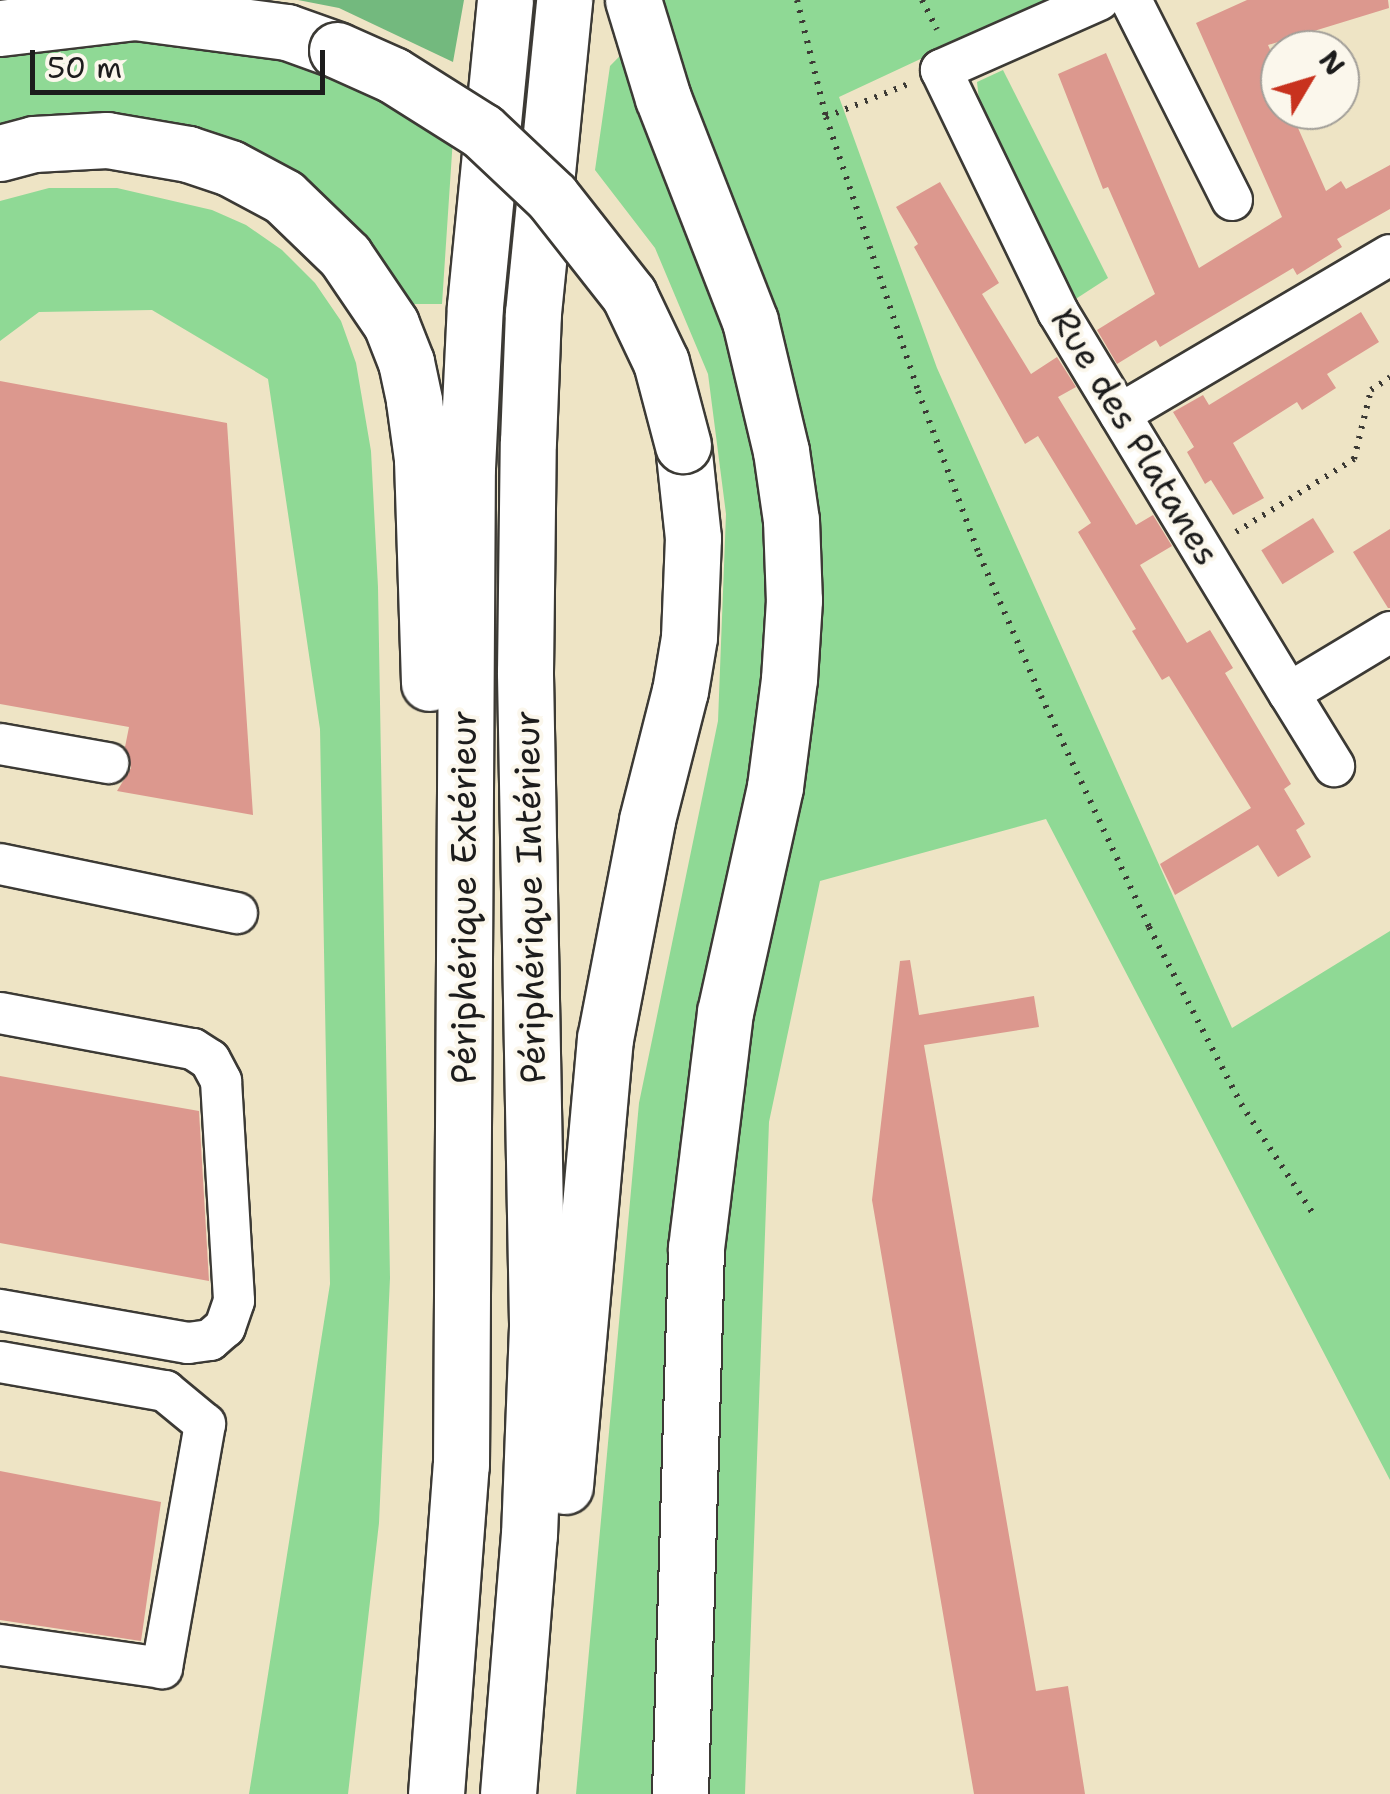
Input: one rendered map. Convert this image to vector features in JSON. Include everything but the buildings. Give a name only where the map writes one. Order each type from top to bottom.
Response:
[{"type":"highway","name":"Périphérique Extérieur","points":[[436,1794],[460,1464],[467,468],[475,306],[504,0]]},
{"type":"highway","name":"Périphérique Intérieur","points":[[508,1794],[529,1535],[536,1323],[524,672],[528,442],[533,313],[564,0]]},
{"type":"highway","points":[[633,0],[663,98],[750,322],[781,451],[791,520],[794,600],[790,679],[775,787],[725,1012],[696,1248],[680,1794]]},
{"type":"highway","points":[[0,28],[135,12],[287,32],[393,75],[482,131],[552,197],[628,295],[661,362],[683,446],[693,538],[689,637],[604,1038],[563,1512],[527,1794]]},
{"type":"highway","points":[[0,153],[34,144],[107,140],[188,154],[230,168],[304,212],[371,290],[391,324],[406,362],[422,460],[439,998],[464,1033]]},
{"type":"street","points":[[941,70],[1100,0]]},
{"type":"street","points":[[1131,0],[1232,200]]},
{"type":"street","name":"Rue des Platanes","points":[[941,70],[1058,312],[1334,766]]},
{"type":"street","points":[[1120,414],[1390,254]]},
{"type":"street","points":[[1290,692],[1390,632]]},
{"type":"street","points":[[0,744],[108,763]]},
{"type":"street","points":[[0,864],[237,913]]},
{"type":"street","points":[[0,1013],[193,1049],[210,1060],[220,1080],[234,1300],[226,1327],[210,1340],[188,1343],[0,1310]]},
{"type":"street","points":[[0,1362],[165,1391],[205,1424],[162,1668],[0,1646]]},
{"type":"path","points":[[797,0],[826,117],[918,391],[979,554],[1149,927],[1241,1104],[1316,1218]]},
{"type":"path","points":[[826,117],[941,70]]},
{"type":"path","points":[[1203,552],[1354,458],[1370,390],[1390,376]]},
{"type":"green space","points":[[298,0],[464,0],[453,62],[339,8]]},
{"type":"green space","points":[[657,0],[1047,0],[839,97],[937,368],[1232,1028],[1390,931],[1390,1480],[1046,819],[820,881],[769,1122],[745,1794],[576,1794],[639,1103],[718,721],[726,514],[708,374],[655,248],[595,170],[610,66],[660,15]]},
{"type":"green space","points":[[200,41],[327,65],[453,138],[442,304],[401,304],[308,193],[0,138],[0,55],[57,42]]},
{"type":"green space","points":[[1003,70],[1108,278],[1071,302],[981,117],[977,82]]},
{"type":"green space","points":[[49,188],[117,188],[212,210],[246,225],[282,250],[315,283],[341,321],[356,363],[371,451],[378,587],[390,1278],[379,1523],[348,1794],[249,1794],[330,1284],[320,729],[268,379],[152,310],[39,312],[0,341],[0,201]]}]
